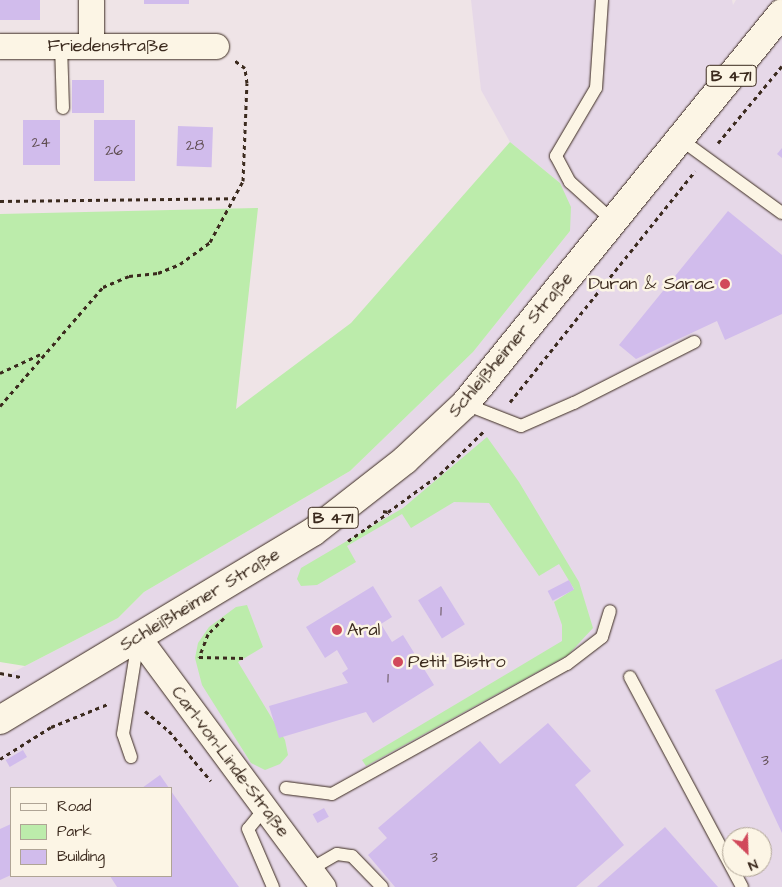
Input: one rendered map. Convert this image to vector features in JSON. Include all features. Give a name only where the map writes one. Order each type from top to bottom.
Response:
[{"type":"main road","name":"Schleißheimer Straße","points":[[0,720],[256,568],[354,502],[465,404],[782,13]]},
{"type":"street","points":[[91,0],[91,45]]},
{"type":"street","name":"Friedenstraße","points":[[0,46],[216,46]]},
{"type":"street","name":"Carl-von-Linde-Straße","points":[[138,637],[266,807],[316,878]]},
{"type":"lane","points":[[602,0],[596,88],[556,156],[570,182],[612,221]]},
{"type":"lane","points":[[60,46],[63,108]]},
{"type":"lane","points":[[680,139],[782,213]]},
{"type":"lane","points":[[465,404],[520,426],[574,403],[694,342]]},
{"type":"lane","points":[[286,788],[332,794],[567,664],[602,637],[610,611]]},
{"type":"lane","points":[[131,757],[123,734],[138,637]]},
{"type":"lane","points":[[630,677],[742,887]]},
{"type":"lane","points":[[266,807],[248,828],[273,887]]},
{"type":"lane","points":[[316,878],[337,854],[352,856],[382,887]]},
{"type":"path","points":[[0,406],[103,287],[129,276],[158,273],[180,264],[210,242],[236,198],[243,181],[247,83],[245,68],[216,46]]},
{"type":"path","points":[[354,502],[388,512],[440,474],[497,417],[782,66]]},
{"type":"path","points":[[0,201],[236,198]]},
{"type":"path","points":[[0,373],[46,352]]},
{"type":"path","points":[[199,657],[244,658]]},
{"type":"path","points":[[0,759],[51,726],[113,702],[143,710],[169,731],[213,784]]},
{"type":"shaded area","points":[[471,0],[732,0],[733,5],[736,0],[782,0],[782,887],[0,887],[0,679],[118,618],[144,592],[350,471],[473,352],[570,231],[560,183],[510,142],[481,90]]},
{"type":"green space","points":[[510,142],[560,183],[571,207],[570,231],[473,352],[350,471],[144,592],[118,618],[25,666],[0,662],[0,214],[258,208],[236,409],[351,323]]},
{"type":"green space","points":[[487,437],[519,482],[579,582],[593,628],[568,655],[366,766],[362,760],[562,641],[562,625],[554,602],[574,589],[559,564],[539,576],[489,503],[454,502],[411,528],[402,514],[347,546],[356,562],[317,585],[301,586],[297,579],[301,568],[403,508]]},
{"type":"green space","points":[[247,605],[263,647],[238,662],[285,740],[288,755],[280,764],[265,770],[251,763],[202,685],[195,658],[198,643],[209,627],[236,607]]},
{"type":"building","points":[[0,0],[40,0],[40,20],[0,20]]},
{"type":"building","points":[[144,0],[189,0],[189,4],[144,4]]},
{"type":"building","points":[[72,80],[104,80],[104,113],[72,113]]},
{"type":"building","points":[[23,120],[60,120],[60,165],[23,165]]},
{"type":"building","points":[[94,120],[135,120],[135,181],[94,181]]},
{"type":"building","points":[[178,126],[213,127],[212,167],[177,166]]},
{"type":"building","points":[[782,148],[782,158],[777,154]]},
{"type":"building","name":"Duran & Sarac","points":[[728,211],[782,255],[782,314],[725,340],[717,321],[636,359],[619,345]]},
{"type":"building","points":[[569,580],[574,590],[553,601],[548,591]]},
{"type":"building","points":[[373,586],[392,617],[381,624],[392,642],[403,635],[434,685],[373,723],[366,712],[279,738],[269,706],[348,683],[342,673],[348,669],[337,650],[325,658],[306,627]]},
{"type":"building","points":[[441,586],[465,624],[442,638],[418,600]]},
{"type":"building","points":[[782,659],[782,833],[715,690]]},
{"type":"building","points":[[548,723],[591,771],[575,785],[624,845],[576,887],[395,887],[368,855],[387,838],[378,828],[480,741],[500,764]]},
{"type":"building","points":[[23,750],[27,757],[10,767],[6,760]]},
{"type":"building","points":[[160,775],[168,787],[143,787]]},
{"type":"building","points":[[172,792],[239,887],[117,887],[111,877],[172,877]]},
{"type":"building","points":[[324,808],[329,817],[317,823],[313,814]]},
{"type":"building","points":[[10,824],[10,875],[0,880],[0,829]]},
{"type":"building","points":[[665,827],[718,887],[597,887]]},
{"type":"place","name":"Duran & Sarac","points":[[725,284]]},
{"type":"place","name":"Aral","points":[[337,630]]},
{"type":"place","name":"Petit Bistro","points":[[398,662]]}]
